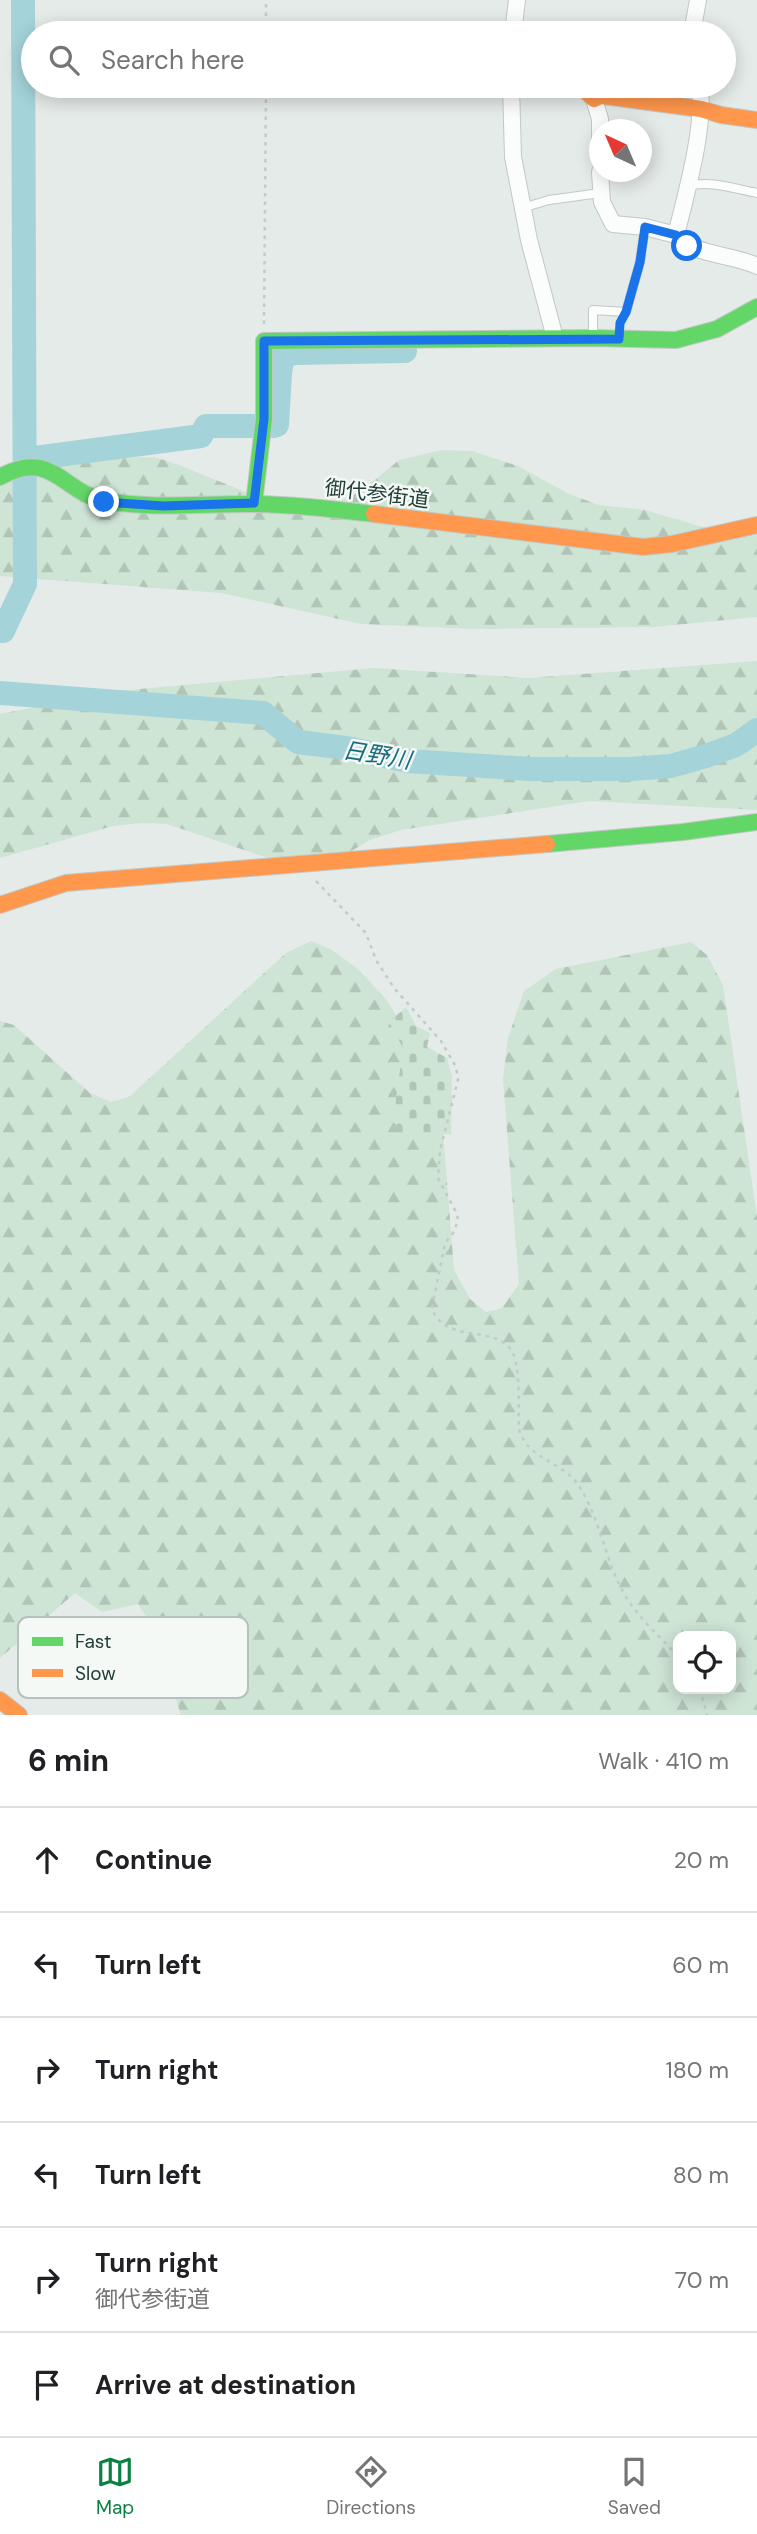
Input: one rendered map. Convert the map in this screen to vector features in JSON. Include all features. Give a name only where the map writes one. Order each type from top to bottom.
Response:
[{"type":"main road","points":[[619,98],[757,120]]},
{"type":"main road","points":[[254,503],[264,419],[264,341],[593,338],[619,331],[676,340],[728,324],[757,307]]},
{"type":"main road","name":"御代参街道","points":[[0,477],[8,471],[25,467],[52,470],[90,496],[104,502],[163,506],[254,503],[318,508],[643,547],[658,547],[724,530],[757,525]]},
{"type":"main road","points":[[0,905],[66,883],[101,879],[498,849],[683,832],[757,822]]},
{"type":"main road","points":[[0,1700],[19,1715]]},
{"type":"street","points":[[514,21],[517,0]]},
{"type":"street","points":[[694,21],[698,0]]},
{"type":"street","points":[[511,98],[513,157],[522,208],[555,338]]},
{"type":"street","points":[[676,235],[688,186],[701,109],[700,98]]},
{"type":"street","points":[[594,99],[600,119]]},
{"type":"street","points":[[600,182],[605,213],[613,224],[645,227],[676,235],[687,246],[728,256],[757,267]]},
{"type":"lane","points":[[688,186],[707,184],[757,193]]},
{"type":"lane","points":[[522,208],[549,200],[600,193]]},
{"type":"lane","points":[[619,331],[640,262],[645,227]]},
{"type":"lane","points":[[593,338],[593,310],[625,312]]},
{"type":"path","points":[[266,0],[266,21]]},
{"type":"path","points":[[264,341],[266,98]]},
{"type":"path","points":[[316,880],[366,933],[376,960],[394,988],[441,1041],[456,1067],[458,1080],[440,1150],[438,1178],[458,1221],[445,1243],[432,1308],[435,1316],[450,1329],[496,1337],[504,1341],[511,1350],[516,1362],[521,1439],[530,1450],[571,1476],[579,1486],[593,1513],[620,1586],[632,1606],[673,1651]]},
{"type":"path","points":[[701,1694],[707,1715]]},
{"type":"green space","points":[[442,450],[472,451],[518,466],[569,494],[599,505],[645,510],[733,536],[757,532],[757,617],[653,627],[473,629],[361,624],[221,593],[0,576],[0,482],[37,464],[158,458],[265,500],[326,503],[345,499],[363,490],[399,460]]},
{"type":"green space","points":[[757,661],[757,810],[589,801],[401,830],[370,840],[348,853],[280,862],[167,824],[142,823],[113,826],[0,858],[0,714],[117,691],[374,668],[529,678]]},
{"type":"green space","points":[[311,941],[332,950],[358,969],[386,999],[435,1079],[443,1131],[454,1270],[470,1299],[486,1312],[502,1308],[519,1284],[503,1079],[508,1038],[524,991],[556,969],[691,942],[707,955],[723,985],[757,1217],[757,1715],[181,1715],[176,1698],[248,1698],[248,1617],[146,1617],[138,1604],[102,1612],[75,1593],[47,1617],[18,1617],[18,1642],[0,1658],[0,1021],[14,1025],[90,1093],[111,1102],[129,1097],[286,953]]},
{"type":"green space","points":[[406,1007],[416,1026],[430,1033],[427,1047],[447,1058],[452,1077],[451,1134],[398,1135],[394,1113],[403,1048],[389,1022]]},
{"type":"waterway","points":[[23,0],[23,21]]},
{"type":"waterway","points":[[0,631],[3,631],[25,584],[23,98]]},
{"type":"waterway","points":[[273,426],[277,425],[283,356],[295,353],[405,351]]},
{"type":"waterway","points":[[27,459],[201,436],[206,426],[260,426]]},
{"type":"waterway","name":"日野川","points":[[0,693],[263,713],[298,742],[346,748],[408,761],[530,769],[632,769],[671,766],[736,745],[757,730]]},
{"type":"traffic: fast","points":[[254,503],[264,419],[264,341],[593,338],[676,340],[717,329],[757,307]]},
{"type":"traffic: fast","points":[[0,477],[18,469],[33,467],[57,475],[92,497],[124,503],[278,505],[374,514]]},
{"type":"traffic: fast","points":[[547,844],[683,832],[757,822]]},
{"type":"traffic: slow","points":[[619,98],[757,120]]},
{"type":"traffic: slow","points":[[374,514],[643,547],[672,544],[757,525]]},
{"type":"traffic: slow","points":[[0,905],[66,883],[547,844]]},
{"type":"traffic: slow","points":[[0,1700],[19,1715]]},
{"type":"route","points":[[104,502],[163,506],[254,503],[264,419],[264,341],[619,339],[620,323],[626,312],[640,262],[645,227],[676,235],[678,240],[687,246]]}]
